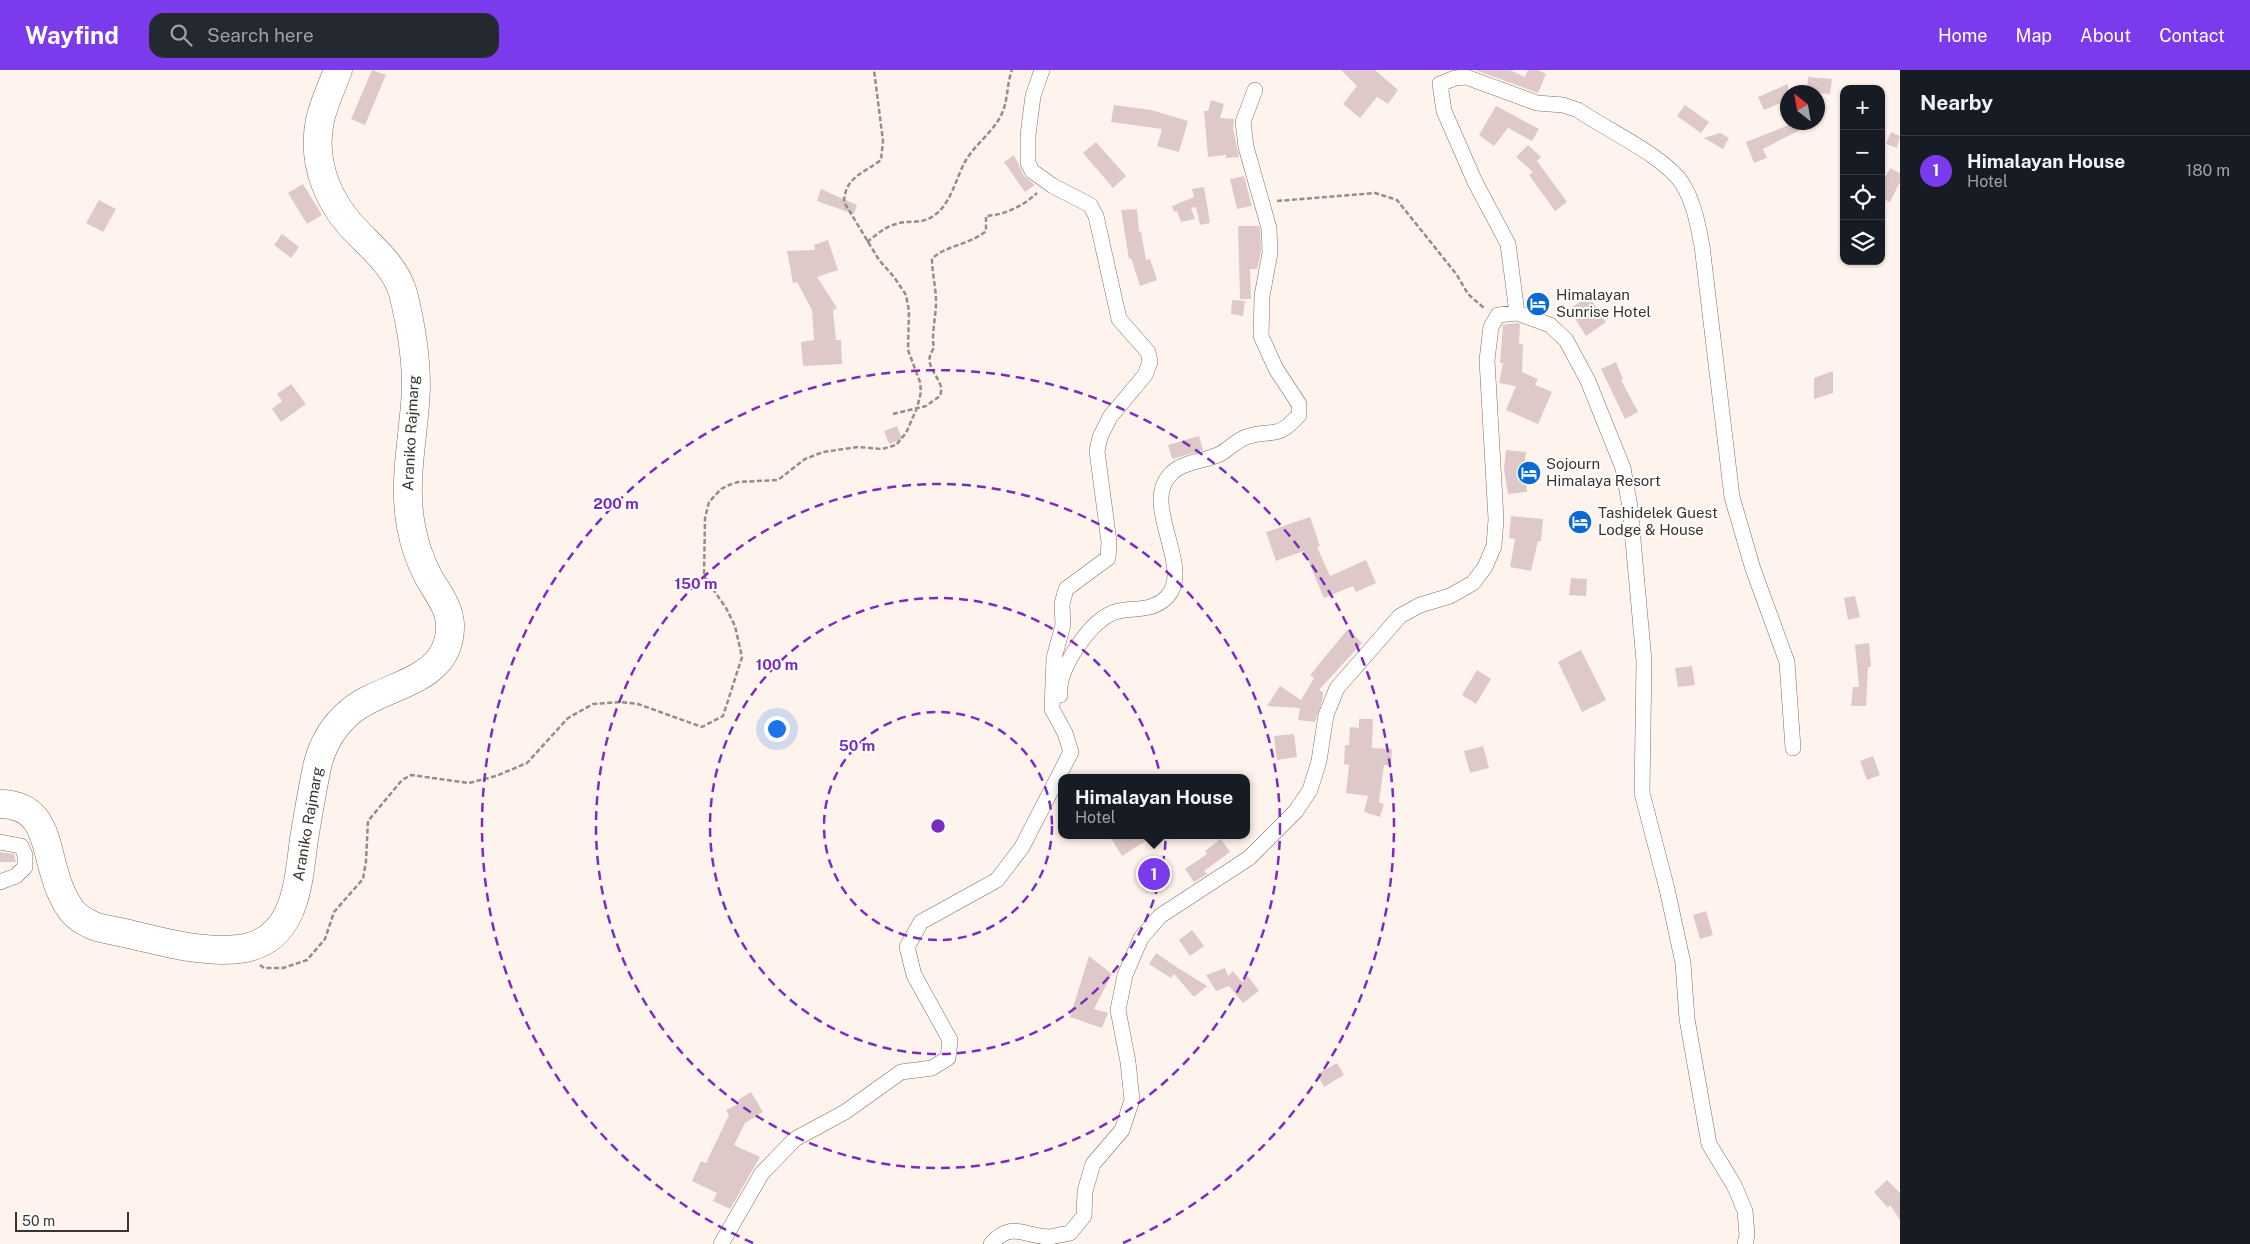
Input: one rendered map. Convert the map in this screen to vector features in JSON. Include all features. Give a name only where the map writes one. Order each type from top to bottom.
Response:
[{"type":"highway","name":"Araniko Rajmarg","points":[[0,804],[10,804],[29,812],[40,824],[51,854],[55,876],[65,899],[74,914],[92,926],[201,949],[239,949],[256,945],[268,938],[281,926],[290,913],[298,884],[318,762],[331,732],[351,711],[366,701],[419,677],[437,663],[447,643],[450,623],[444,603],[426,573],[416,549],[410,524],[407,490],[416,384],[409,324],[402,289],[379,253],[357,232],[337,208],[323,181],[317,150],[320,120],[338,70]]},
{"type":"street","points":[[1042,70],[1032,96],[1028,134],[1028,163],[1032,171],[1053,186],[1090,205],[1096,216],[1119,319],[1148,352],[1150,362],[1145,375],[1110,417],[1100,437],[1097,451],[1110,542],[1108,558],[1066,589],[1062,604],[1063,625],[1054,658],[1052,710],[1065,733]]},
{"type":"street","points":[[1517,313],[1508,244],[1464,158],[1444,110],[1439,77],[1466,77],[1538,103],[1563,105],[1578,110],[1669,167],[1683,185],[1696,214],[1702,246],[1732,497],[1753,569],[1788,662],[1793,748]]},
{"type":"street","points":[[1060,774],[1071,752],[1065,733],[1059,689],[1067,663],[1092,627],[1111,613],[1157,605],[1168,596],[1174,583],[1173,557],[1160,503],[1161,490],[1169,476],[1187,464],[1222,453],[1245,437],[1271,434],[1287,428],[1299,415],[1299,404],[1276,369],[1261,336],[1262,296],[1270,253],[1269,228],[1246,147],[1243,122],[1255,90]]},
{"type":"street","points":[[991,1244],[1004,1232],[1021,1231],[1049,1237],[1070,1233],[1084,1216],[1085,1191],[1093,1164],[1122,1130],[1132,1100],[1128,1062],[1118,1010],[1124,975],[1141,938],[1160,916],[1249,858],[1296,811],[1310,790],[1319,761],[1326,715],[1337,688],[1400,616],[1420,605],[1450,596],[1473,583],[1485,567],[1494,546],[1496,519],[1487,360],[1491,327],[1498,315],[1517,313],[1550,325],[1566,340],[1588,382],[1623,468],[1630,508],[1644,661],[1642,793],[1667,889],[1683,964],[1687,1019],[1709,1144],[1734,1185],[1745,1211],[1747,1235],[1745,1244]]},
{"type":"street","points":[[721,1244],[762,1174],[795,1139],[845,1112],[900,1072],[932,1068],[948,1058],[950,1040],[914,975],[907,947],[921,922],[997,880],[1022,847],[1058,777]]},
{"type":"street","points":[[0,842],[20,846],[25,855],[25,867],[16,876],[0,882]]},
{"type":"path","points":[[239,949],[264,968],[283,968],[307,960],[325,939],[334,912],[363,879],[368,821],[393,788],[406,778],[411,776],[469,783],[496,776],[527,763],[568,718],[593,704],[620,702],[638,704],[702,727],[723,716],[742,657],[735,626],[704,576],[705,518],[709,502],[721,489],[738,482],[778,480],[805,460],[823,452],[858,447],[882,449],[896,445],[906,433],[917,408],[921,392],[920,382],[908,350],[908,302],[901,286],[867,242],[844,202],[847,186],[852,179],[881,160],[883,141],[874,70]]},
{"type":"path","points":[[867,242],[887,227],[898,223],[921,222],[937,213],[946,202],[966,161],[999,120],[1004,109],[1012,70]]},
{"type":"path","points":[[893,414],[926,406],[940,396],[941,386],[929,366],[930,354],[934,348],[932,338],[935,327],[935,280],[932,259],[939,252],[976,239],[986,231],[986,216],[1001,215],[1032,197],[1044,187],[1032,171]]},
{"type":"path","points":[[1263,202],[1375,193],[1396,200],[1457,274],[1468,294],[1484,309],[1498,315]]},
{"type":"building","points":[[372,70],[386,75],[365,125],[351,119]]},
{"type":"building","points":[[1341,70],[1375,70],[1398,90],[1388,104],[1377,97],[1360,118],[1343,104],[1357,86]]},
{"type":"building","points":[[1475,70],[1510,70],[1525,77],[1528,70],[1538,70],[1546,74],[1538,93]]},
{"type":"building","points":[[1808,77],[1832,79],[1830,94],[1825,94],[1825,85],[1807,85]]},
{"type":"building","points":[[1780,87],[1780,103],[1764,110],[1758,97]]},
{"type":"building","points":[[1211,100],[1224,104],[1220,118],[1234,119],[1233,128],[1239,157],[1226,158],[1226,155],[1208,157],[1204,111],[1208,111]]},
{"type":"building","points":[[1114,105],[1151,110],[1188,121],[1179,152],[1157,146],[1162,129],[1111,122]]},
{"type":"building","points":[[1685,105],[1709,122],[1701,133],[1677,116]]},
{"type":"building","points":[[1496,106],[1539,129],[1532,141],[1508,128],[1494,146],[1479,135]]},
{"type":"building","points":[[1780,128],[1780,130],[1800,130],[1763,149],[1767,158],[1754,163],[1746,142]]},
{"type":"building","points":[[1891,132],[1900,136],[1897,148],[1886,144]]},
{"type":"building","points":[[1720,133],[1729,138],[1723,149],[1704,138]]},
{"type":"building","points":[[1096,142],[1126,176],[1113,188],[1083,153]]},
{"type":"building","points":[[1528,145],[1541,157],[1537,161],[1567,202],[1555,211],[1529,175],[1533,172],[1516,157]]},
{"type":"building","points":[[1014,155],[1024,176],[1035,185],[1025,192],[1004,162]]},
{"type":"building","points":[[1890,168],[1900,173],[1900,182],[1890,202],[1885,200],[1885,178]]},
{"type":"building","points":[[1244,176],[1252,206],[1237,209],[1230,179]]},
{"type":"building","points":[[303,184],[322,215],[307,224],[288,193]]},
{"type":"building","points":[[1204,187],[1210,223],[1200,225],[1196,207],[1191,208],[1195,219],[1181,222],[1177,211],[1174,212],[1172,206],[1194,197],[1192,189]]},
{"type":"building","points":[[821,189],[857,205],[854,214],[817,201]]},
{"type":"building","points":[[99,200],[116,209],[103,232],[86,223]]},
{"type":"building","points":[[1137,209],[1139,232],[1141,231],[1146,260],[1150,259],[1157,280],[1140,286],[1131,258],[1129,259],[1121,210]]},
{"type":"building","points":[[1238,226],[1259,226],[1260,229],[1261,252],[1257,269],[1250,269],[1251,299],[1240,299]]},
{"type":"building","points":[[282,234],[299,247],[291,258],[274,245]]},
{"type":"building","points":[[828,240],[838,270],[817,277],[837,308],[833,311],[836,340],[841,340],[842,364],[805,366],[803,365],[801,342],[814,340],[812,310],[797,282],[793,283],[787,251],[815,250],[814,245]]},
{"type":"building","points":[[1589,296],[1606,322],[1586,336],[1569,309]]},
{"type":"building","points":[[1232,300],[1245,301],[1243,316],[1231,314]]},
{"type":"building","points":[[1520,324],[1519,344],[1523,344],[1522,372],[1538,379],[1535,385],[1552,392],[1538,424],[1506,410],[1516,386],[1499,383],[1503,363],[1500,363],[1503,325]]},
{"type":"building","points":[[1616,362],[1623,379],[1621,380],[1638,412],[1625,419],[1601,369]]},
{"type":"building","points":[[1833,371],[1833,393],[1814,399],[1814,378]]},
{"type":"building","points":[[291,384],[306,404],[281,422],[272,409],[282,401],[277,394]]},
{"type":"building","points":[[897,426],[902,439],[889,444],[884,431]]},
{"type":"building","points":[[1199,436],[1203,450],[1172,459],[1168,445]]},
{"type":"building","points":[[1506,450],[1526,452],[1523,477],[1526,476],[1527,492],[1508,494],[1504,469]]},
{"type":"building","points":[[1511,516],[1543,519],[1541,541],[1538,541],[1531,571],[1510,567],[1515,539],[1509,538]]},
{"type":"building","points":[[1310,517],[1320,546],[1317,547],[1330,576],[1366,560],[1376,583],[1356,592],[1353,586],[1324,598],[1304,551],[1276,561],[1266,532]]},
{"type":"building","points":[[1571,578],[1587,579],[1586,596],[1569,595]]},
{"type":"building","points":[[1855,596],[1860,617],[1848,620],[1844,598]]},
{"type":"building","points":[[1348,629],[1362,643],[1319,690],[1323,692],[1322,701],[1315,722],[1298,720],[1300,708],[1267,706],[1280,686],[1301,700],[1314,678],[1310,675]]},
{"type":"building","points":[[1869,643],[1871,667],[1868,667],[1866,706],[1851,706],[1853,687],[1859,687],[1855,645]]},
{"type":"building","points":[[1581,650],[1606,700],[1582,712],[1558,662]]},
{"type":"building","points":[[1692,666],[1695,685],[1678,687],[1675,668]]},
{"type":"building","points":[[1477,670],[1491,679],[1476,704],[1462,695]]},
{"type":"building","points":[[1359,719],[1373,719],[1372,748],[1392,749],[1391,765],[1384,765],[1379,802],[1384,804],[1380,817],[1364,812],[1368,796],[1346,793],[1349,765],[1344,764],[1345,745],[1349,745],[1350,727],[1359,728]]},
{"type":"building","points":[[1294,734],[1297,757],[1277,760],[1274,736]]},
{"type":"building","points":[[1483,746],[1489,768],[1470,773],[1464,751]]},
{"type":"building","points":[[1873,756],[1880,775],[1867,780],[1860,761]]},
{"type":"building","points":[[1111,839],[1149,839],[1122,856]]},
{"type":"building","points":[[1221,839],[1230,852],[1204,871],[1207,874],[1194,882],[1185,869],[1207,854],[1205,851]]},
{"type":"building","points":[[0,852],[14,854],[16,862],[0,862]]},
{"type":"building","points":[[1706,911],[1713,935],[1700,939],[1693,915]]},
{"type":"building","points":[[1192,930],[1204,946],[1190,956],[1179,940]]},
{"type":"building","points":[[1156,953],[1207,986],[1194,997],[1174,974],[1171,978],[1149,964]]},
{"type":"building","points":[[1089,956],[1112,974],[1094,1009],[1108,1013],[1102,1028],[1070,1017]]},
{"type":"building","points":[[1225,968],[1228,976],[1233,971],[1242,982],[1248,976],[1259,991],[1243,1003],[1229,986],[1216,991],[1206,975]]},
{"type":"building","points":[[1337,1063],[1344,1075],[1324,1087],[1317,1074]]},
{"type":"building","points":[[751,1092],[763,1112],[745,1123],[734,1145],[760,1157],[730,1209],[713,1201],[717,1193],[692,1181],[701,1161],[706,1163],[729,1115],[726,1110],[740,1103],[738,1100]]},
{"type":"building","points":[[1887,1180],[1900,1193],[1900,1220],[1890,1205],[1888,1208],[1874,1192]]},
{"type":"place","name":"Himalayan Sunrise Hotel","points":[[1538,304]]},
{"type":"place","name":"Sojourn Himalaya Resort","points":[[1529,473]]},
{"type":"place","name":"Tashidelek Guest Lodge & House","points":[[1580,522]]},
{"type":"place","name":"Himalayan House","points":[[1154,874]]}]
